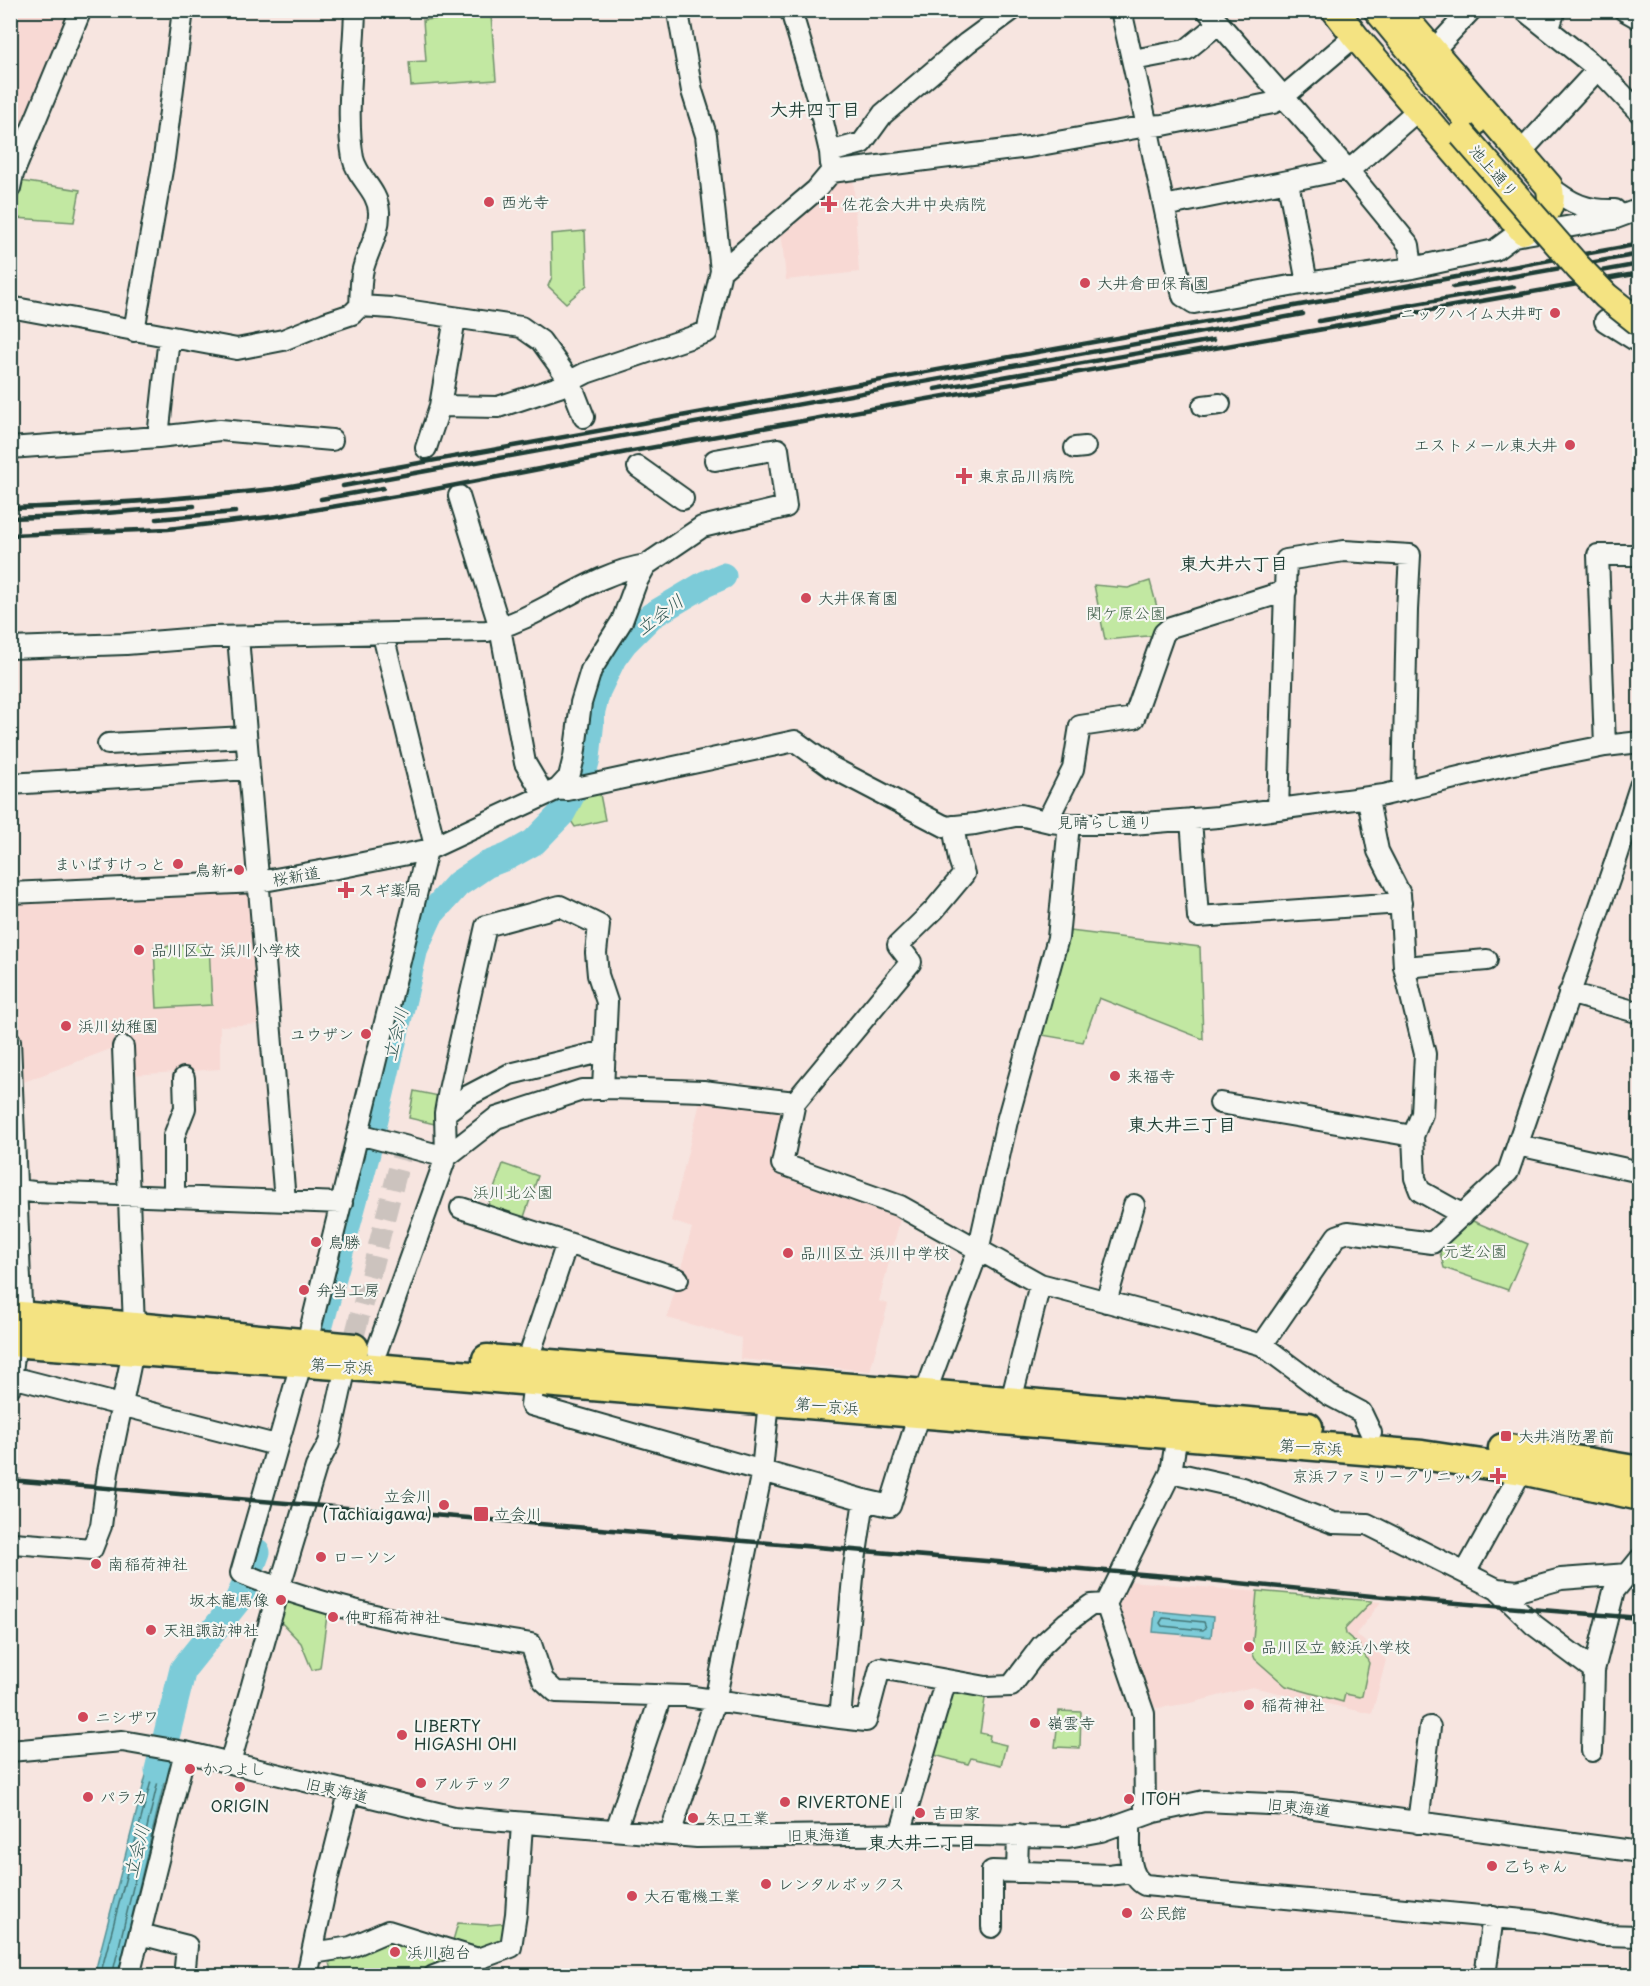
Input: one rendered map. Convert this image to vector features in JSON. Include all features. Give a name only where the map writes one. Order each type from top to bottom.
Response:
[{"type":"highway","name":"第一京浜","points":[[14,1330],[134,1338],[318,1357],[922,1403],[1179,1426],[1371,1433],[1440,1439],[1522,1450],[1640,1472]]},
{"type":"highway","name":"第一京浜","points":[[318,1357],[377,1350],[530,1372],[769,1401],[922,1403],[1011,1401],[1179,1426],[1422,1455],[1522,1470],[1640,1496]]},
{"type":"main road","points":[[1335,10],[1518,226],[1542,217],[1548,210],[1550,202],[1549,186],[1398,10]]},
{"type":"main road","name":"池上通り","points":[[1355,10],[1579,249],[1640,306]]},
{"type":"main road","name":"池上通り","points":[[1377,10],[1467,129],[1578,267],[1606,296],[1640,323]]},
{"type":"street","points":[[10,188],[13,174],[81,10]]},
{"type":"street","points":[[134,331],[164,158],[183,10]]},
{"type":"street","points":[[10,307],[237,349],[283,340],[325,322],[352,314],[360,306],[363,270],[375,239],[379,213],[374,194],[354,163],[352,150],[351,94],[355,10]]},
{"type":"street","points":[[440,406],[498,407],[559,387],[586,373],[707,332],[721,271],[706,135],[692,91],[679,18],[684,10]]},
{"type":"street","points":[[721,271],[816,190],[831,172],[830,152],[818,101],[789,10]]},
{"type":"street","points":[[830,152],[862,143],[883,114],[967,43],[1011,10]]},
{"type":"street","points":[[1121,10],[1148,126],[1183,297],[1194,303],[1307,283],[1413,268],[1495,250],[1510,238],[1518,226],[1613,219],[1640,208]]},
{"type":"street","points":[[1434,51],[1471,10]]},
{"type":"street","points":[[1524,10],[1552,19],[1640,113]]},
{"type":"street","points":[[1624,10],[1640,19]]},
{"type":"street","points":[[1133,60],[1186,50],[1210,14],[1347,169],[1409,244],[1413,268]]},
{"type":"street","points":[[831,172],[1029,147],[1163,125],[1273,103],[1282,98],[1355,36]]},
{"type":"street","points":[[1520,153],[1598,69]]},
{"type":"street","points":[[1164,206],[1347,169],[1355,165],[1418,110]]},
{"type":"street","points":[[1288,182],[1307,283]]},
{"type":"street","points":[[1549,186],[1561,196],[1596,211],[1640,208]]},
{"type":"street","points":[[360,306],[392,308],[521,327],[541,341],[570,381],[584,417]]},
{"type":"street","points":[[1640,315],[1605,321],[1640,343]]},
{"type":"street","points":[[426,448],[440,406],[455,318]]},
{"type":"street","points":[[158,437],[169,338]]},
{"type":"street","points":[[10,448],[220,430],[332,440]]},
{"type":"street","points":[[10,648],[238,637],[487,631],[500,628],[595,582],[646,565],[702,527],[786,507],[778,449],[715,460]]},
{"type":"street","points":[[638,467],[683,499]]},
{"type":"street","points":[[459,496],[500,628],[525,763],[556,791],[568,777],[574,757],[581,703],[591,670],[622,621],[636,583],[646,565]]},
{"type":"street","points":[[1278,809],[1286,560],[1344,551],[1410,555],[1403,791]]},
{"type":"street","points":[[1605,746],[1598,555],[1640,555]]},
{"type":"street","points":[[567,1243],[530,1372],[531,1406],[890,1506],[922,1403],[978,1251],[1007,1121],[1058,938],[1059,823],[1050,815],[1073,769],[1080,726],[1134,718],[1164,633],[1171,627],[1286,591]]},
{"type":"street","points":[[230,1763],[316,1467],[329,1443],[318,1357],[342,1203],[369,1137],[431,848],[383,634]]},
{"type":"street","points":[[238,637],[285,1201]]},
{"type":"street","points":[[108,744],[246,737]]},
{"type":"street","name":"見晴らし通り","points":[[556,791],[795,741],[831,766],[946,827],[1020,815],[1059,823],[1132,824],[1370,798],[1509,765],[1605,746],[1640,742]]},
{"type":"street","points":[[10,784],[249,769]]},
{"type":"street","points":[[1262,1345],[1337,1236],[1348,1232],[1432,1243],[1508,1172],[1640,786]]},
{"type":"street","name":"桜新道","points":[[10,893],[258,882],[431,848],[556,791]]},
{"type":"street","points":[[1370,798],[1369,805],[1378,851],[1400,894],[1404,967],[1425,1054],[1422,1114],[1413,1136],[1415,1178],[1420,1191],[1463,1215]]},
{"type":"street","points":[[1191,819],[1198,916],[1401,903]]},
{"type":"street","points":[[953,826],[964,874],[934,910],[898,945],[912,962],[795,1102],[782,1164],[900,1206],[1040,1284],[1262,1345],[1329,1395],[1361,1412],[1371,1433]]},
{"type":"street","points":[[377,1350],[446,1157],[446,1113],[449,1090],[486,926],[560,906],[599,925],[596,953],[598,975],[607,1002],[603,1089]]},
{"type":"street","points":[[1404,967],[1487,960]]},
{"type":"street","points":[[1569,993],[1640,1013]]},
{"type":"street","points":[[10,1041],[14,1189],[21,1303],[14,1330],[11,1382],[122,1406],[276,1445]]},
{"type":"street","points":[[10,1544],[92,1549],[101,1526],[108,1472],[134,1338],[123,1047]]},
{"type":"street","points":[[446,1113],[468,1096],[510,1074],[605,1051]]},
{"type":"street","points":[[174,1197],[174,1136],[184,1108],[184,1078]]},
{"type":"street","points":[[446,1157],[496,1118],[582,1090],[703,1091],[795,1102]]},
{"type":"street","points":[[1220,1103],[1413,1136]]},
{"type":"street","points":[[369,1137],[446,1157]]},
{"type":"street","points":[[1518,1145],[1640,1172]]},
{"type":"street","points":[[14,1189],[34,1192],[342,1203]]},
{"type":"street","points":[[1106,1302],[1134,1205]]},
{"type":"street","points":[[461,1208],[678,1279]]},
{"type":"street","points":[[1011,1401],[1040,1284]]},
{"type":"street","points":[[318,1357],[276,1445],[241,1573],[279,1589],[322,1603],[436,1628],[531,1644],[543,1680],[556,1692],[661,1696],[715,1701],[866,1721],[880,1668],[986,1687],[1011,1686],[1042,1645],[1066,1623],[1092,1605],[1106,1604]]},
{"type":"street","points":[[670,1834],[715,1701],[762,1471],[769,1401]]},
{"type":"street","points":[[1179,1426],[1171,1472],[1106,1604],[1144,1714],[1138,1818],[1132,1872],[1139,1882],[1145,1885],[1493,1916],[1536,1921],[1603,1935],[1640,1936]]},
{"type":"street","points":[[1465,1573],[1522,1470]]},
{"type":"street","points":[[1171,1472],[1242,1488],[1333,1523],[1367,1524],[1497,1589],[1534,1625],[1594,1670]]},
{"type":"street","points":[[840,1718],[854,1567],[864,1500]]},
{"type":"street","points":[[1497,1589],[1518,1591],[1561,1579],[1634,1567]]},
{"type":"street","points":[[1592,1751],[1594,1670],[1614,1591],[1634,1567]]},
{"type":"street","points":[[900,1834],[946,1680]]},
{"type":"street","points":[[616,1830],[661,1696]]},
{"type":"street","points":[[1418,1822],[1430,1727]]},
{"type":"street","name":"旧東海道","points":[[10,1751],[122,1741],[182,1751],[454,1817],[697,1837],[900,1834],[1068,1837],[1101,1831],[1138,1818],[1204,1801],[1292,1805],[1640,1852]]},
{"type":"street","points":[[129,1976],[182,1751]]},
{"type":"street","points":[[307,1976],[349,1793]]},
{"type":"street","points":[[434,1976],[511,1947],[516,1914],[522,1824]]},
{"type":"street","points":[[1017,1872],[1018,1835]]},
{"type":"street","points":[[992,1927],[992,1871],[1109,1875],[1132,1872]]},
{"type":"street","points":[[1485,1976],[1493,1916]]},
{"type":"street","points":[[313,1953],[351,1947],[388,1931],[478,1959]]},
{"type":"street","points":[[140,1934],[187,1946],[185,1967]]},
{"type":"shaded area","points":[[10,11],[69,11],[15,145],[11,145]]},
{"type":"shaded area","name":"佐花会大井中央病院","points":[[853,175],[859,272],[786,280],[782,239],[775,230],[832,179]]},
{"type":"shaded area","name":"品川区立 浜川小学校","points":[[254,891],[265,1024],[220,1026],[220,1069],[132,1075],[129,1042],[21,1083],[18,904]]},
{"type":"shaded area","name":"品川区立 浜川中学校","points":[[701,1098],[785,1103],[775,1168],[902,1212],[879,1301],[888,1304],[870,1371],[740,1359],[741,1338],[667,1318],[692,1228],[671,1221]]},
{"type":"shaded area","name":"品川区立 鮫浜小学校","points":[[1129,1581],[1381,1602],[1356,1634],[1386,1660],[1372,1714],[1252,1687],[1191,1703],[1158,1708],[1146,1704],[1116,1612]]},
{"type":"green space","points":[[491,15],[496,80],[411,86],[409,62],[426,61],[423,20]]},
{"type":"green space","points":[[20,181],[80,190],[74,222],[15,218]]},
{"type":"green space","points":[[585,231],[587,285],[566,303],[548,286],[552,277],[551,234]]},
{"type":"green space","name":"関ケ原公園","points":[[1150,581],[1162,626],[1158,635],[1105,640],[1094,585],[1128,588]]},
{"type":"green space","points":[[599,789],[605,820],[575,827],[571,821],[585,793]]},
{"type":"green space","points":[[1070,931],[1200,947],[1203,1039],[1099,998],[1083,1042],[1042,1035]]},
{"type":"green space","points":[[209,944],[212,1005],[157,1008],[154,947]]},
{"type":"green space","points":[[414,1091],[444,1097],[439,1125],[409,1118]]},
{"type":"green space","name":"浜川北公園","points":[[503,1164],[538,1176],[523,1220],[487,1208]]},
{"type":"green space","name":"元芝公園","points":[[1468,1219],[1528,1244],[1508,1290],[1444,1268],[1438,1245]]},
{"type":"green space","points":[[1257,1591],[1372,1601],[1345,1629],[1346,1634],[1359,1645],[1369,1663],[1362,1696],[1345,1694],[1343,1702],[1286,1686],[1255,1659],[1252,1652]]},
{"type":"green space","points":[[282,1594],[328,1608],[320,1668],[312,1670],[301,1643],[276,1617]]},
{"type":"green space","points":[[948,1686],[986,1692],[980,1733],[990,1735],[989,1741],[1006,1745],[1001,1765],[971,1758],[968,1764],[927,1753]]},
{"type":"green space","points":[[1059,1711],[1081,1712],[1080,1748],[1055,1747]]},
{"type":"green space","points":[[458,1923],[488,1925],[508,1923],[504,1944],[478,1951],[452,1944]]},
{"type":"green space","points":[[389,1939],[447,1953],[445,1962],[413,1976],[333,1975],[329,1958]]},
{"type":"water","points":[[1155,1611],[1213,1617],[1211,1637],[1153,1632]]},
{"type":"water","points":[[157,1733],[175,1737],[118,1975],[94,1976]]},
{"type":"water","points":[[840,1968],[1043,1975],[790,1975]]},
{"type":"waterway","name":"立会川","points":[[317,1336],[367,1153],[415,948],[430,915],[458,884],[486,865],[509,856],[534,842],[562,813],[583,773],[587,758],[592,710],[597,691],[613,658],[624,643],[651,616],[723,576]]},
{"type":"waterway","name":"立会川","points":[[158,1770],[183,1669],[238,1600],[257,1552]]},
{"type":"tunnel","points":[[355,1334],[404,1146]]},
{"type":"railway","points":[[10,508],[142,501],[274,489],[1640,244]]},
{"type":"railway","points":[[1453,287],[1640,254]]},
{"type":"railway","points":[[1579,275],[1640,264]]},
{"type":"railway","points":[[10,535],[168,529],[277,516],[1640,273]]},
{"type":"railway","points":[[1319,321],[1514,287]]},
{"type":"railway","points":[[343,486],[1303,314]]},
{"type":"railway","points":[[935,389],[1213,340]]},
{"type":"railway","points":[[321,499],[383,488]]},
{"type":"railway","points":[[10,518],[194,506]]},
{"type":"railway","points":[[157,519],[235,512]]},
{"type":"railway","points":[[10,1480],[1178,1577],[1640,1618]]},
{"type":"place","name":"西光寺","points":[[489,202]]},
{"type":"place","name":"佐花会大井中央病院","points":[[829,204]]},
{"type":"place","name":"大井倉田保育園","points":[[1085,283]]},
{"type":"place","name":"ニックハイム大井町","points":[[1555,313]]},
{"type":"place","name":"エストメール東大井","points":[[1570,445]]},
{"type":"place","name":"東京品川病院","points":[[964,476]]},
{"type":"place","name":"大井保育園","points":[[806,598]]},
{"type":"place","name":"まいばすけっと","points":[[178,864]]},
{"type":"place","name":"鳥新","points":[[239,870]]},
{"type":"place","name":"スギ薬局","points":[[346,890]]},
{"type":"place","name":"品川区立 浜川小学校","points":[[139,950]]},
{"type":"place","name":"浜川幼稚園","points":[[66,1026]]},
{"type":"place","name":"ユウザン","points":[[366,1034]]},
{"type":"place","name":"来福寺","points":[[1115,1076]]},
{"type":"place","name":"鳥勝","points":[[316,1242]]},
{"type":"place","name":"品川区立 浜川中学校","points":[[788,1253]]},
{"type":"place","name":"弁当工房","points":[[304,1290]]},
{"type":"place","name":"大井消防署前","points":[[1506,1436]]},
{"type":"place","name":"京浜ファミリークリニック","points":[[1498,1476]]},
{"type":"place","name":"立会川 (Tachiaigawa)","points":[[444,1505]]},
{"type":"place","name":"立会川","points":[[481,1514]]},
{"type":"place","name":"ローソン","points":[[321,1557]]},
{"type":"place","name":"南稲荷神社","points":[[96,1564]]},
{"type":"place","name":"坂本龍馬像","points":[[281,1600]]},
{"type":"place","name":"仲町稲荷神社","points":[[333,1617]]},
{"type":"place","name":"天祖諏訪神社","points":[[151,1630]]},
{"type":"place","name":"品川区立 鮫浜小学校","points":[[1249,1647]]},
{"type":"place","name":"稲荷神社","points":[[1249,1705]]},
{"type":"place","name":"ニシザワ","points":[[83,1717]]},
{"type":"place","name":"嶺雲寺","points":[[1035,1723]]},
{"type":"place","name":"LIBERTY HIGASHI OHI","points":[[402,1735]]},
{"type":"place","name":"かつよし","points":[[190,1769]]},
{"type":"place","name":"アルテック","points":[[421,1783]]},
{"type":"place","name":"ORIGIN","points":[[240,1787]]},
{"type":"place","name":"パラカ","points":[[88,1797]]},
{"type":"place","name":"ITOH","points":[[1129,1799]]},
{"type":"place","name":"RIVERTONEⅡ","points":[[785,1802]]},
{"type":"place","name":"吉田家","points":[[920,1813]]},
{"type":"place","name":"矢口工業","points":[[693,1818]]},
{"type":"place","name":"乙ちゃん","points":[[1492,1866]]},
{"type":"place","name":"レンタルボックス","points":[[766,1884]]},
{"type":"place","name":"大石電機工業","points":[[632,1896]]},
{"type":"place","name":"公民館","points":[[1127,1913]]},
{"type":"place","name":"浜川砲台","points":[[395,1952]]},
{"type":"district","name":"大井四丁目","points":[[815,110]]},
{"type":"district","name":"東大井六丁目","points":[[1234,564]]},
{"type":"district","name":"東大井三丁目","points":[[1182,1125]]},
{"type":"district","name":"東大井二丁目","points":[[922,1843]]}]
